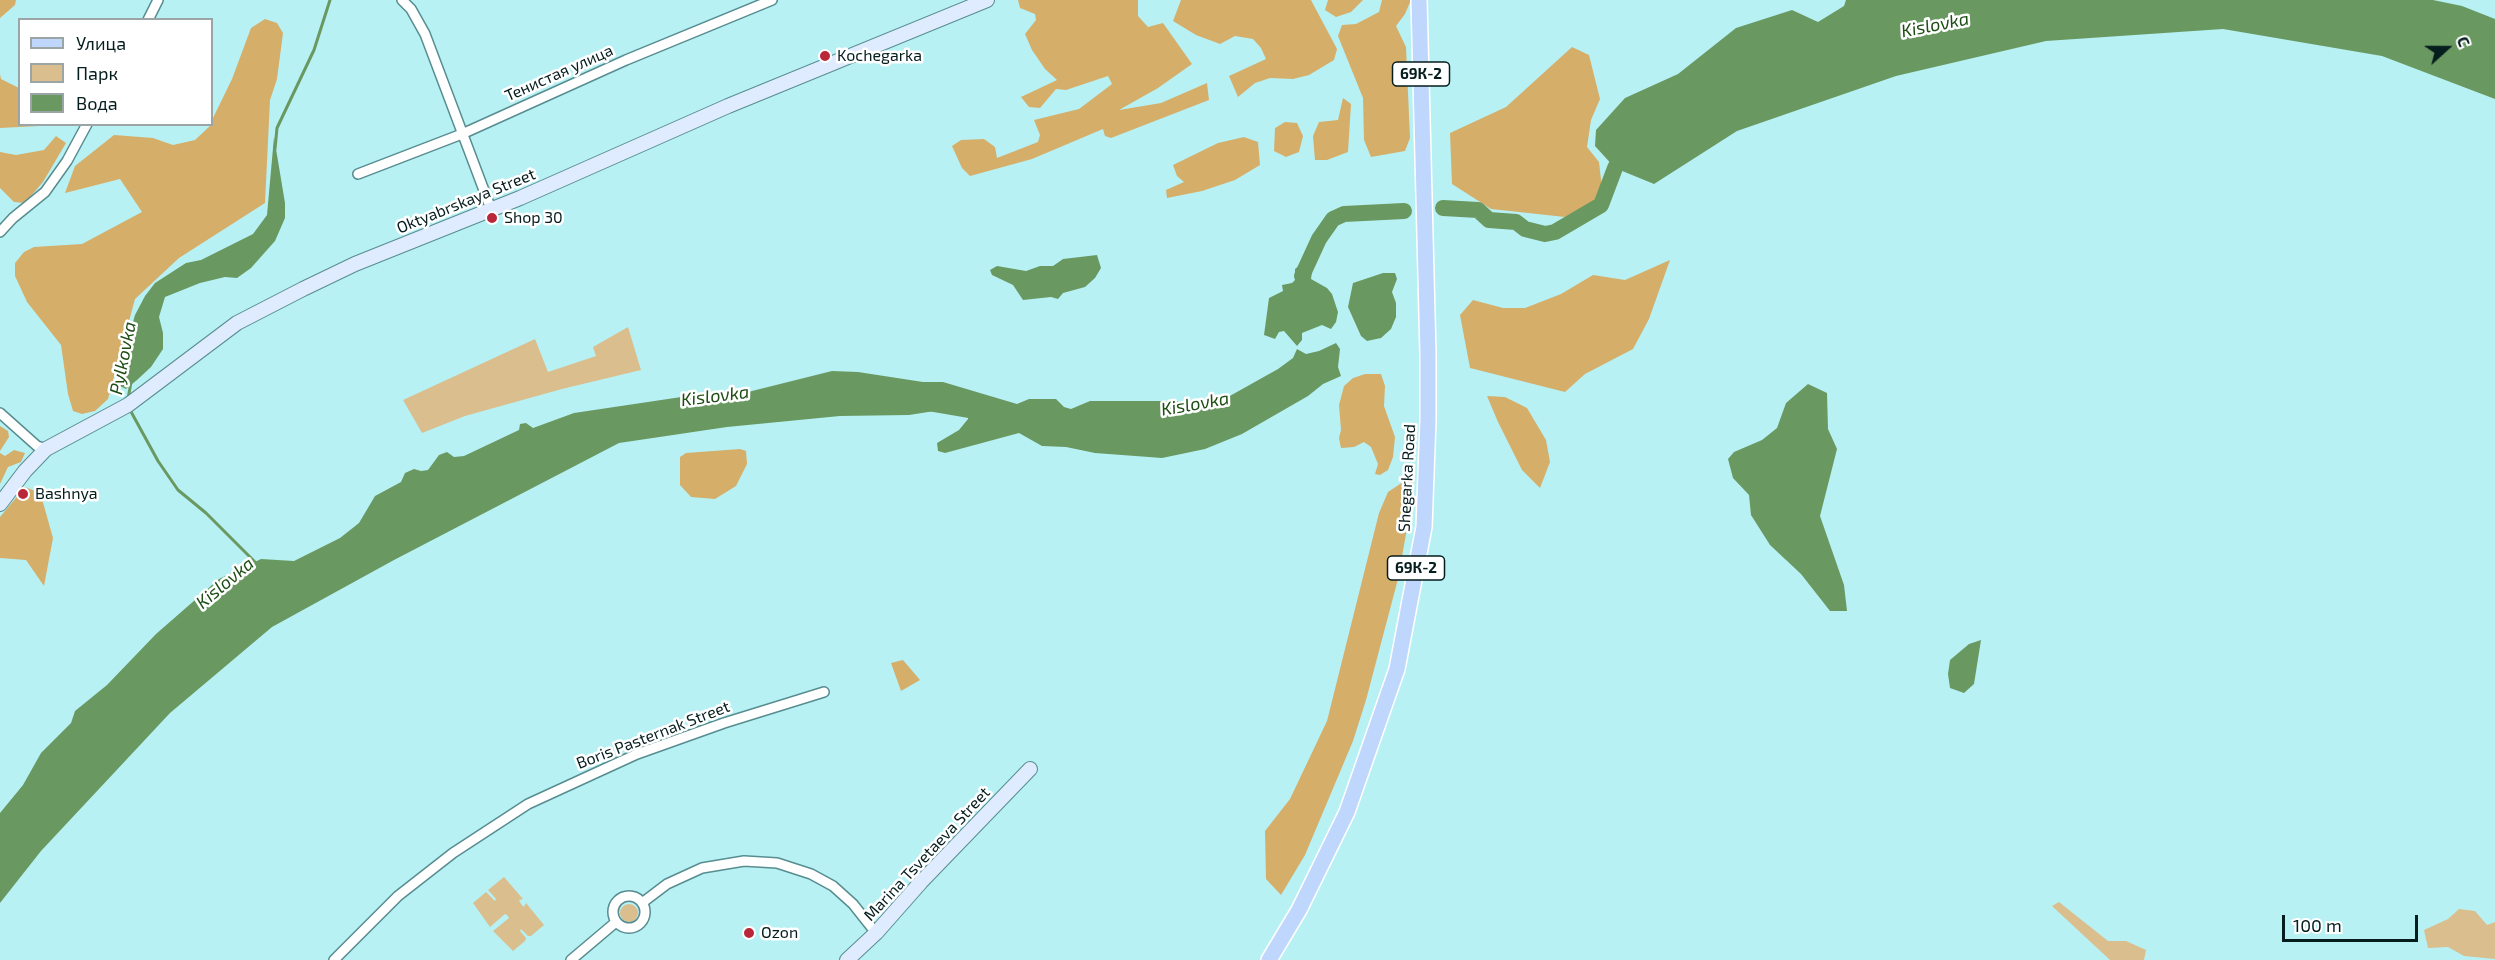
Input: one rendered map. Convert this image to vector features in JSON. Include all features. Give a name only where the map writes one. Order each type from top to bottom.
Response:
[{"type":"main road","name":"Shegarka Road","points":[[1269,960],[1299,910],[1347,812],[1397,669],[1422,539],[1428,420],[1419,0]]},
{"type":"street","points":[[149,18],[158,0]]},
{"type":"street","points":[[402,0],[411,9],[424,34],[491,209]]},
{"type":"street","name":"Тенистая улица","points":[[358,174],[462,134],[626,60],[772,0]]},
{"type":"street","name":"Oktyabrskaya Street","points":[[0,504],[25,471],[46,450],[128,405],[237,323],[355,264],[491,209],[728,106],[987,0]]},
{"type":"street","points":[[0,232],[13,218],[45,192],[67,161],[86,126]]},
{"type":"street","points":[[0,413],[37,446],[46,450]]},
{"type":"street","name":"Boris Pasternak Street","points":[[334,960],[398,896],[453,854],[528,804],[637,754],[724,723],[824,692]]},
{"type":"street","name":"Marina Tsvetaeva Street","points":[[847,960],[876,933],[921,882],[1030,769]]},
{"type":"street","points":[[642,903],[667,885],[702,868],[744,861],[777,863],[811,874],[832,886],[853,904],[876,933]]},
{"type":"street","points":[[629,896],[642,903],[644,919],[636,927],[626,928],[616,922],[613,913],[620,900],[629,896]]},
{"type":"street","points":[[571,960],[616,922]]},
{"type":"green space","points":[[628,327],[641,370],[465,416],[422,433],[403,400],[535,339],[548,372],[596,356],[593,347]]},
{"type":"green space","points":[[504,877],[523,899],[519,900],[521,904],[524,907],[526,903],[544,925],[531,936],[521,929],[520,931],[526,938],[525,941],[513,951],[493,931],[509,918],[507,915],[505,914],[490,927],[473,903],[486,892],[495,901],[496,899],[488,890]]},
{"type":"green space","points":[[2059,902],[2108,941],[2126,941],[2146,950],[2144,960],[2110,960],[2052,906]]},
{"type":"green space","points":[[629,904],[635,907],[638,913],[635,919],[629,922],[623,919],[620,913],[623,907]]},
{"type":"green space","points":[[2459,909],[2475,911],[2487,925],[2495,922],[2495,959],[2464,956],[2448,947],[2428,948],[2424,930],[2448,919]]},
{"type":"shaded area","points":[[0,0],[16,0],[15,5],[0,18]]},
{"type":"shaded area","points":[[1018,0],[1138,0],[1138,16],[1148,27],[1163,23],[1192,64],[1158,88],[1119,110],[1161,103],[1207,83],[1209,100],[1111,138],[1105,136],[1103,129],[1032,159],[970,176],[962,168],[952,146],[961,140],[984,139],[995,147],[997,158],[1038,142],[1040,135],[1034,120],[1079,109],[1112,84],[1108,76],[1066,90],[1056,89],[1040,108],[1029,107],[1021,97],[1057,80],[1045,69],[1032,50],[1025,34],[1036,20],[1035,14],[1020,8]]},
{"type":"shaded area","points":[[1181,0],[1311,0],[1337,49],[1334,60],[1309,75],[1293,79],[1270,78],[1255,83],[1238,97],[1229,76],[1266,59],[1261,48],[1253,39],[1235,36],[1220,44],[1196,35],[1173,21]]},
{"type":"shaded area","points":[[1328,0],[1363,0],[1351,12],[1336,17],[1325,10]]},
{"type":"shaded area","points":[[1382,0],[1411,0],[1396,26],[1406,47],[1410,138],[1405,151],[1371,157],[1364,140],[1363,98],[1338,36],[1342,25],[1356,24],[1379,12]]},
{"type":"shaded area","points":[[265,19],[277,23],[283,33],[277,79],[270,100],[265,203],[179,258],[135,299],[108,399],[95,411],[82,414],[73,411],[68,394],[61,345],[27,302],[15,276],[15,263],[24,252],[34,247],[82,244],[142,212],[120,179],[65,193],[75,166],[114,135],[153,138],[173,145],[195,140],[210,126],[213,126],[213,118],[232,79],[251,28]]},
{"type":"shaded area","points":[[1572,47],[1589,55],[1600,99],[1591,120],[1587,147],[1599,162],[1603,197],[1565,217],[1491,209],[1452,184],[1450,133],[1506,107]]},
{"type":"shaded area","points":[[0,74],[1,79],[18,88],[18,126],[39,126],[0,128]]},
{"type":"shaded area","points":[[1343,98],[1351,104],[1348,152],[1327,160],[1315,160],[1313,136],[1319,122],[1338,120]]},
{"type":"shaded area","points":[[1285,122],[1297,123],[1303,136],[1299,152],[1286,157],[1274,151],[1275,128]]},
{"type":"shaded area","points":[[56,136],[66,143],[43,182],[25,203],[14,202],[0,188],[0,152],[16,155],[44,150]]},
{"type":"shaded area","points":[[1244,137],[1258,142],[1260,165],[1235,180],[1202,191],[1167,198],[1166,190],[1184,182],[1177,176],[1173,165],[1218,143]]},
{"type":"shaded area","points":[[1670,260],[1649,319],[1633,349],[1585,374],[1565,392],[1470,368],[1460,315],[1473,300],[1503,308],[1525,308],[1561,294],[1593,275],[1625,280]]},
{"type":"shaded area","points":[[1365,374],[1381,374],[1385,386],[1384,406],[1395,437],[1393,457],[1388,470],[1380,475],[1375,474],[1378,464],[1371,447],[1364,442],[1354,447],[1341,448],[1339,438],[1341,430],[1339,405],[1344,386],[1353,378]]},
{"type":"shaded area","points":[[1487,396],[1505,397],[1527,408],[1546,440],[1550,462],[1540,488],[1522,470]]},
{"type":"shaded area","points":[[0,426],[8,431],[9,437],[0,451]]},
{"type":"shaded area","points":[[740,449],[746,451],[747,464],[736,486],[715,499],[691,497],[680,485],[680,457],[686,453]]},
{"type":"shaded area","points":[[14,450],[25,453],[21,462],[8,467],[0,484],[0,453],[5,456]]},
{"type":"shaded area","points":[[1409,478],[1413,481],[1414,489],[1398,579],[1366,700],[1353,741],[1305,855],[1281,895],[1266,879],[1265,831],[1290,799],[1327,721],[1379,513],[1388,492]]},
{"type":"shaded area","points":[[25,487],[35,491],[42,499],[53,538],[44,586],[26,560],[0,558],[0,517]]},
{"type":"shaded area","points":[[903,660],[920,680],[901,691],[891,663]]},
{"type":"water","points":[[1846,0],[2433,0],[2462,6],[2495,19],[2495,99],[2382,56],[2223,29],[2046,41],[1896,76],[1737,131],[1654,184],[1615,168],[1595,146],[1596,130],[1625,98],[1678,74],[1736,28],[1792,10],[1818,22],[1844,6]]},
{"type":"water","points":[[274,137],[285,203],[285,218],[275,241],[251,268],[237,278],[225,277],[200,283],[165,297],[159,317],[163,333],[163,349],[151,367],[126,389],[118,385],[117,379],[135,315],[155,283],[186,263],[201,260],[253,234],[267,215]]},
{"type":"water","points":[[1097,255],[1101,268],[1095,278],[1085,287],[1063,293],[1058,299],[1051,297],[1023,300],[1013,285],[992,275],[990,270],[997,266],[1026,271],[1040,266],[1053,266],[1063,259]]},
{"type":"water","points":[[1310,257],[1313,264],[1311,279],[1327,288],[1332,294],[1338,312],[1336,322],[1331,329],[1322,325],[1302,333],[1302,340],[1297,346],[1284,331],[1279,332],[1275,339],[1264,335],[1269,298],[1283,291],[1282,285],[1295,280],[1295,269]]},
{"type":"water","points":[[1383,273],[1395,273],[1397,279],[1392,292],[1396,303],[1396,317],[1391,329],[1381,338],[1367,341],[1361,336],[1348,307],[1353,283]]},
{"type":"water","points":[[1336,343],[1340,349],[1338,367],[1341,376],[1323,384],[1308,396],[1242,434],[1205,449],[1162,458],[1042,446],[1019,433],[945,453],[938,451],[937,443],[959,430],[968,419],[971,403],[909,415],[840,416],[727,427],[619,443],[394,560],[272,627],[170,713],[41,851],[0,903],[0,813],[23,785],[41,753],[71,723],[75,711],[107,685],[156,634],[219,579],[261,559],[294,561],[340,538],[359,523],[375,496],[401,482],[405,473],[414,469],[428,470],[439,455],[447,452],[454,457],[464,456],[519,430],[520,424],[526,423],[533,428],[574,413],[688,396],[744,393],[832,371],[858,372],[923,382],[943,382],[1017,404],[1029,399],[1056,399],[1064,407],[1071,409],[1090,401],[1197,401],[1228,397],[1278,369],[1293,358],[1297,349],[1306,354]]},
{"type":"water","points":[[1808,384],[1827,393],[1828,429],[1837,449],[1820,516],[1844,585],[1847,611],[1830,611],[1801,574],[1770,545],[1751,515],[1749,495],[1733,478],[1728,459],[1734,452],[1762,440],[1777,428],[1786,403]]},
{"type":"water","points":[[1981,640],[1974,684],[1964,693],[1950,688],[1948,674],[1950,660],[1969,644]]},
{"type":"waterway","name":"Pylkovka","points":[[275,149],[277,128],[314,50],[330,0]]},
{"type":"waterway","name":"Kislovka","points":[[1443,208],[1478,210],[1489,220],[1516,222],[1525,229],[1545,234],[1555,232],[1601,205],[1615,168],[1621,157],[1629,152]]},
{"type":"waterway","name":"Kislovka","points":[[1302,276],[1319,239],[1333,219],[1344,214],[1404,211]]},
{"type":"waterway","name":"Pylkovka","points":[[128,399],[131,382]]},
{"type":"waterway","name":"Kislovka","points":[[929,403],[993,414]]},
{"type":"waterway","name":"Pylkovka","points":[[129,408],[158,461],[178,490],[206,513],[257,564]]},
{"type":"place","name":"Kochegarka","points":[[825,56]]},
{"type":"place","name":"Shop 30","points":[[492,218]]},
{"type":"place","name":"Bashnya","points":[[23,494]]},
{"type":"place","name":"Ozon","points":[[749,933]]}]
